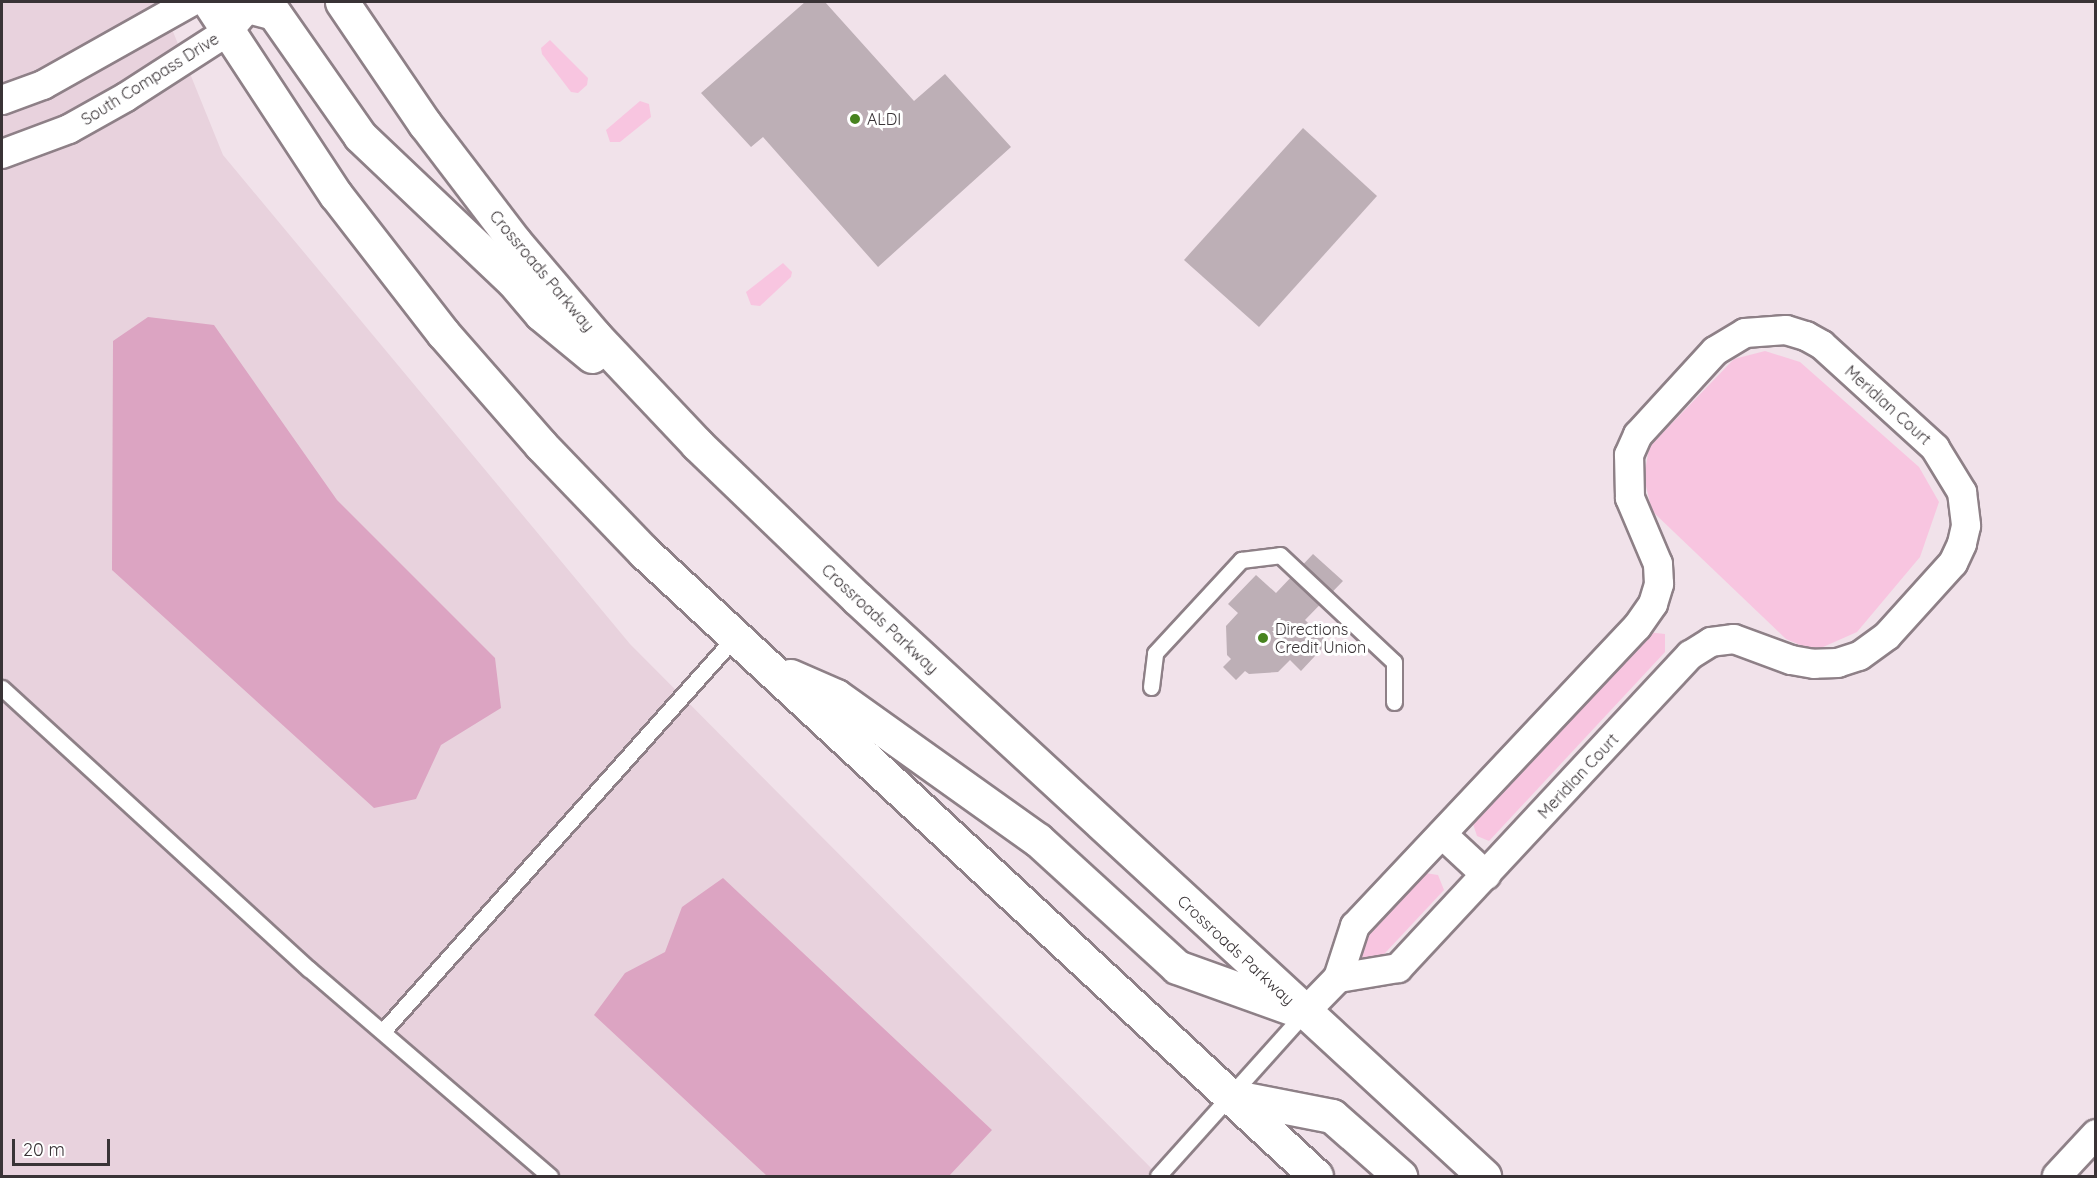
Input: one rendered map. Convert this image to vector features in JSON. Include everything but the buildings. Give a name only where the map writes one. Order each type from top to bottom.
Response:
[{"type":"street","points":[[2,100],[43,85],[191,2]]},
{"type":"street","points":[[209,2],[241,10],[274,12],[360,136],[513,281],[541,314],[697,444]]},
{"type":"street","name":"Crossroads Parkway","points":[[342,2],[426,124],[515,242],[595,336],[697,444],[1304,1012],[1484,1176]]},
{"type":"street","points":[[241,10],[336,195],[443,333],[541,445],[644,552],[1316,1176]]},
{"type":"street","name":"South Compass Drive","points":[[2,154],[69,129],[241,10]]},
{"type":"street","name":"Meridian Court","points":[[1304,1012],[1338,978],[1355,926],[1637,627],[1653,604],[1659,584],[1658,564],[1630,498],[1629,455],[1638,435],[1715,351],[1745,333],[1786,330],[1806,336],[1822,345],[1935,448],[1962,492],[1966,526],[1962,544],[1953,563],[1887,636],[1859,656],[1838,663],[1814,664],[1791,660],[1734,639],[1711,642],[1690,655],[1398,968],[1338,978]]},
{"type":"street","points":[[766,665],[836,696],[1038,840],[1177,967],[1304,1012]]},
{"type":"street","points":[[1443,835],[1486,875]]},
{"type":"street","points":[[1230,1096],[1332,1116],[1400,1176]]},
{"type":"street","points":[[2056,1176],[2096,1134]]},
{"type":"lane","points":[[1151,687],[1155,653],[1241,560],[1280,555],[1394,662],[1394,702]]},
{"type":"lane","points":[[384,1030],[735,637]]},
{"type":"lane","points":[[2,688],[309,969],[384,1030],[550,1176]]},
{"type":"lane","points":[[1158,1176],[1304,1012]]},
{"type":"shaded area","points":[[2,2],[161,2],[223,155],[630,644],[1159,1176],[2,1176]]},
{"type":"shaded area","points":[[550,40],[588,78],[587,85],[578,93],[571,92],[542,54],[541,48]]},
{"type":"shaded area","points":[[640,101],[649,104],[651,117],[620,142],[610,142],[606,130]]},
{"type":"shaded area","points":[[783,263],[792,272],[791,277],[760,306],[751,305],[746,292]]},
{"type":"shaded area","points":[[148,317],[214,325],[337,500],[495,658],[501,708],[441,745],[416,799],[374,808],[112,570],[113,341]]},
{"type":"shaded area","points":[[1765,351],[1800,362],[1919,467],[1939,502],[1920,557],[1857,632],[1814,651],[1786,639],[1652,511],[1644,478],[1649,447],[1734,359]]},
{"type":"shaded area","points":[[1647,632],[1665,634],[1665,652],[1489,841],[1477,836],[1472,821]]},
{"type":"shaded area","points":[[1425,873],[1438,875],[1444,890],[1372,967],[1349,955]]},
{"type":"shaded area","points":[[723,878],[992,1130],[949,1176],[767,1176],[594,1015],[625,973],[665,952],[682,907]]},
{"type":"place","name":"ALDI","points":[[855,119]]},
{"type":"place","name":"Directions Credit Union","points":[[1263,638]]}]
